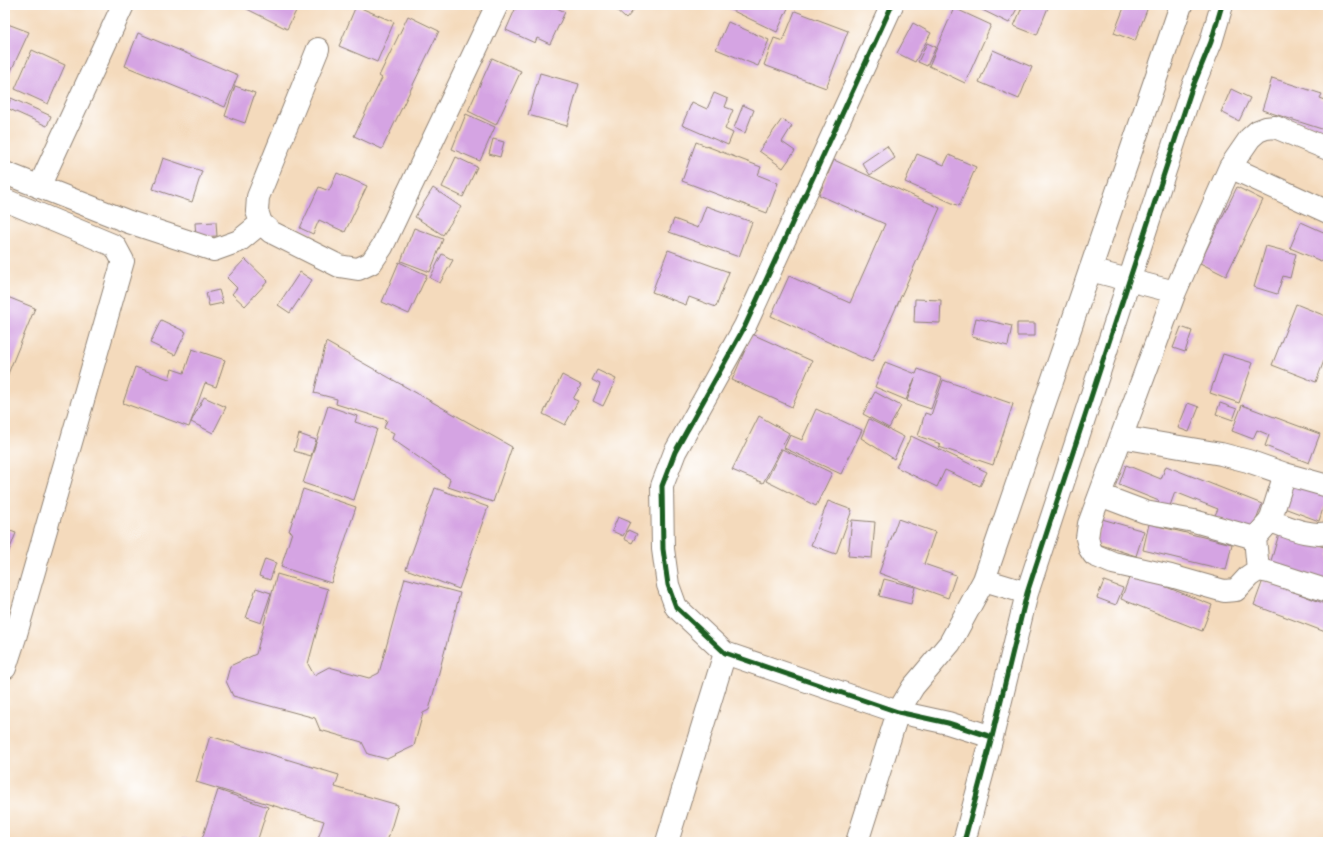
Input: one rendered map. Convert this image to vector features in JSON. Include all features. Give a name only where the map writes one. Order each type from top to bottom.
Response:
[{"type":"street","points":[[39,186],[124,5]]},
{"type":"street","points":[[318,49],[258,197],[258,210],[261,223],[271,232],[339,266],[358,269],[371,263],[382,247],[497,5]]},
{"type":"street","points":[[892,5],[745,326],[674,452],[662,486],[663,549],[668,585],[676,607],[689,621],[725,653],[898,712],[948,723],[992,737]]},
{"type":"street","points":[[857,842],[898,712],[913,687],[950,643],[984,580],[1180,5]]},
{"type":"street","points":[[964,842],[992,737],[1027,593],[1191,91],[1211,42],[1222,5]]},
{"type":"street","points":[[1328,149],[1275,127],[1266,128],[1258,131],[1250,138],[1230,168],[1175,292],[1089,524],[1087,538],[1094,555],[1102,560],[1171,576],[1224,591],[1236,590],[1249,576],[1258,570],[1270,572],[1328,591]]},
{"type":"street","points":[[1230,168],[1328,212]]},
{"type":"street","points":[[5,174],[129,222],[214,250],[239,241],[261,223]]},
{"type":"street","points":[[5,200],[115,246],[123,261],[10,632],[5,668]]},
{"type":"street","points":[[1090,270],[1175,292]]},
{"type":"street","points":[[1121,437],[1221,454],[1328,486]]},
{"type":"street","points":[[1258,570],[1256,538],[1270,521],[1285,474]]},
{"type":"street","points":[[1100,495],[1145,512],[1194,521],[1256,538]]},
{"type":"street","points":[[1270,521],[1304,533],[1319,535],[1328,533]]},
{"type":"street","points":[[984,580],[1027,593]]},
{"type":"street","points":[[667,842],[725,653]]},
{"type":"building","points":[[239,5],[299,5],[287,29]]},
{"type":"building","points":[[517,5],[551,5],[565,12],[550,44],[537,38],[535,43],[506,30]]},
{"type":"building","points":[[611,5],[638,5],[626,19]]},
{"type":"building","points":[[728,5],[789,6],[777,32],[727,8]]},
{"type":"building","points":[[972,5],[1019,5],[1009,23]]},
{"type":"building","points":[[1023,5],[1049,5],[1037,35],[1014,26]]},
{"type":"building","points":[[1125,5],[1141,5],[1148,7],[1135,41],[1114,33]]},
{"type":"building","points":[[356,6],[394,22],[377,62],[339,46]]},
{"type":"building","points":[[954,8],[991,25],[965,83],[929,66]]},
{"type":"building","points":[[795,11],[848,31],[826,88],[764,65],[774,38],[783,41]]},
{"type":"building","points":[[408,16],[439,31],[382,149],[354,136],[382,78],[379,76]]},
{"type":"building","points":[[728,22],[769,40],[758,66],[716,49]]},
{"type":"building","points":[[5,23],[29,32],[5,84]]},
{"type":"building","points":[[913,23],[931,33],[915,62],[897,53]]},
{"type":"building","points":[[138,33],[238,75],[225,107],[125,66]]},
{"type":"building","points":[[927,43],[936,47],[927,66],[918,62]]},
{"type":"building","points":[[32,50],[65,65],[48,104],[15,89]]},
{"type":"building","points":[[993,50],[1032,67],[1019,99],[979,82]]},
{"type":"building","points":[[492,58],[521,71],[496,125],[468,111]]},
{"type":"building","points":[[540,73],[579,84],[567,126],[528,115]]},
{"type":"building","points":[[1272,78],[1322,94],[1320,98],[1328,101],[1328,131],[1262,110]]},
{"type":"building","points":[[235,86],[255,93],[245,123],[225,116]]},
{"type":"building","points":[[1231,89],[1250,98],[1239,121],[1221,112]]},
{"type":"building","points":[[714,93],[728,99],[725,107],[733,110],[725,129],[733,133],[728,145],[682,125],[692,102],[707,109]]},
{"type":"building","points":[[11,98],[51,116],[47,126],[7,108]]},
{"type":"building","points":[[743,105],[754,110],[745,133],[734,128]]},
{"type":"building","points":[[466,114],[495,127],[480,161],[452,149]]},
{"type":"building","points":[[782,119],[792,126],[782,142],[795,151],[783,168],[759,151]]},
{"type":"building","points":[[493,139],[504,142],[500,157],[489,154]]},
{"type":"building","points":[[696,142],[761,167],[758,175],[778,183],[767,213],[682,181]]},
{"type":"building","points":[[887,146],[895,158],[870,175],[862,163]]},
{"type":"building","points":[[917,154],[944,165],[949,155],[976,167],[959,206],[905,182]]},
{"type":"building","points":[[456,157],[477,167],[463,197],[442,187]]},
{"type":"building","points":[[163,158],[202,171],[192,202],[153,189]]},
{"type":"building","points":[[834,160],[940,208],[872,362],[771,316],[789,276],[850,303],[885,224],[819,195]]},
{"type":"building","points":[[337,173],[367,186],[345,232],[319,220],[313,234],[300,228],[319,187],[329,191]]},
{"type":"building","points":[[1237,187],[1263,200],[1226,276],[1200,263]]},
{"type":"building","points":[[433,188],[461,207],[443,235],[415,217]]},
{"type":"building","points":[[706,206],[752,222],[739,257],[669,232],[674,219],[698,228]]},
{"type":"building","points":[[216,222],[217,236],[196,237],[195,223]]},
{"type":"building","points":[[1301,222],[1328,234],[1328,264],[1290,248]]},
{"type":"building","points":[[414,228],[443,239],[430,272],[401,261]]},
{"type":"building","points":[[1266,246],[1296,254],[1290,278],[1283,276],[1277,294],[1254,287]]},
{"type":"building","points":[[668,250],[729,272],[716,307],[689,297],[686,305],[652,292]]},
{"type":"building","points":[[442,254],[453,260],[440,283],[430,278]]},
{"type":"building","points":[[245,259],[268,281],[245,306],[232,294],[237,288],[227,278]]},
{"type":"building","points":[[399,262],[427,275],[409,314],[382,302]]},
{"type":"building","points":[[300,272],[312,280],[290,313],[278,305]]},
{"type":"building","points":[[219,290],[223,303],[209,306],[206,293]]},
{"type":"building","points":[[5,296],[35,308],[5,381]]},
{"type":"building","points":[[915,299],[941,300],[940,323],[914,322]]},
{"type":"building","points":[[1296,304],[1328,317],[1328,350],[1316,382],[1272,365]]},
{"type":"building","points":[[976,318],[1012,326],[1008,346],[972,337]]},
{"type":"building","points":[[161,320],[186,332],[175,355],[150,343]]},
{"type":"building","points":[[1017,323],[1035,323],[1035,336],[1017,336]]},
{"type":"building","points":[[1181,327],[1192,331],[1185,352],[1173,348]]},
{"type":"building","points":[[752,334],[812,361],[792,407],[732,380]]},
{"type":"building","points":[[326,342],[512,447],[493,502],[448,487],[450,479],[392,439],[394,433],[384,428],[387,420],[336,404],[337,399],[314,393]]},
{"type":"building","points":[[192,349],[225,360],[216,387],[205,383],[189,427],[123,403],[135,367],[169,379],[172,369],[184,373]]},
{"type":"building","points":[[1223,354],[1253,363],[1239,403],[1210,393]]},
{"type":"building","points":[[885,362],[916,374],[918,369],[942,378],[931,409],[907,401],[915,378],[906,400],[875,387]]},
{"type":"building","points":[[597,370],[616,379],[603,406],[593,401],[600,384],[592,380]]},
{"type":"building","points":[[562,375],[581,385],[573,399],[578,401],[565,425],[543,414]]},
{"type":"building","points":[[943,380],[1013,404],[993,465],[939,447],[941,444],[918,436],[925,413],[931,415]]},
{"type":"building","points":[[875,392],[901,406],[889,428],[863,414]]},
{"type":"building","points":[[204,397],[226,407],[213,433],[191,422]]},
{"type":"building","points":[[1188,403],[1199,407],[1189,432],[1178,428]]},
{"type":"building","points":[[1220,403],[1237,409],[1233,420],[1216,414]]},
{"type":"building","points":[[1242,405],[1320,434],[1309,463],[1265,446],[1269,435],[1257,430],[1253,439],[1232,431]]},
{"type":"building","points":[[328,406],[357,416],[355,422],[377,429],[354,500],[303,483]]},
{"type":"building","points":[[816,409],[862,430],[841,474],[784,448],[790,435],[802,440]]},
{"type":"building","points":[[759,416],[789,433],[763,483],[732,470]]},
{"type":"building","points":[[869,419],[904,437],[894,459],[861,438]]},
{"type":"building","points":[[299,434],[316,440],[311,456],[294,451]]},
{"type":"building","points":[[911,436],[987,472],[980,486],[945,470],[937,487],[896,467]]},
{"type":"building","points":[[782,449],[832,473],[816,506],[766,481]]},
{"type":"building","points":[[1126,465],[1161,479],[1166,466],[1262,504],[1252,532],[1214,517],[1218,509],[1175,492],[1167,514],[1156,509],[1159,501],[1119,485]]},
{"type":"building","points":[[1286,478],[1328,493],[1319,521],[1276,505]]},
{"type":"building","points":[[435,488],[488,507],[459,589],[406,569]]},
{"type":"building","points":[[303,489],[356,507],[331,583],[281,567],[292,532],[289,531]]},
{"type":"building","points":[[828,501],[852,510],[836,554],[811,545]]},
{"type":"building","points":[[618,517],[630,522],[623,536],[612,531]]},
{"type":"building","points":[[898,519],[935,532],[924,564],[956,575],[948,598],[879,573]]},
{"type":"building","points":[[1102,519],[1144,531],[1136,556],[1095,543]]},
{"type":"building","points":[[852,520],[875,522],[872,558],[848,556]]},
{"type":"building","points":[[1149,524],[1232,544],[1226,570],[1143,550]]},
{"type":"building","points":[[5,529],[16,533],[5,561]]},
{"type":"building","points":[[628,530],[637,534],[632,543],[624,539]]},
{"type":"building","points":[[1279,534],[1328,548],[1328,581],[1270,564]]},
{"type":"building","points":[[265,559],[276,563],[270,580],[259,576]]},
{"type":"building","points":[[1131,573],[1212,605],[1202,631],[1121,599]]},
{"type":"building","points":[[277,574],[328,589],[308,664],[314,675],[329,667],[369,678],[379,673],[405,578],[460,593],[429,710],[423,713],[414,746],[387,759],[368,754],[362,742],[320,730],[315,718],[233,696],[226,681],[230,666],[256,654]]},
{"type":"building","points":[[884,579],[915,587],[911,604],[879,596]]},
{"type":"building","points":[[1263,580],[1328,605],[1328,633],[1254,605]]},
{"type":"building","points":[[1104,581],[1123,588],[1116,605],[1097,598]]},
{"type":"building","points":[[256,588],[271,593],[261,623],[246,618]]},
{"type":"building","points":[[210,736],[339,775],[335,787],[398,805],[387,842],[329,842],[318,839],[324,821],[196,782]]},
{"type":"building","points":[[218,790],[268,807],[257,842],[201,842]]},
{"type":"building","points":[[184,838],[196,842],[182,842]]},
{"type":"cycle path","points":[[892,5],[745,326],[675,452],[662,486],[663,549],[668,585],[676,607],[725,653],[898,712],[948,723],[992,737]]},
{"type":"cycle path","points":[[964,842],[992,737],[1027,593],[1191,91],[1211,42],[1222,5]]}]
